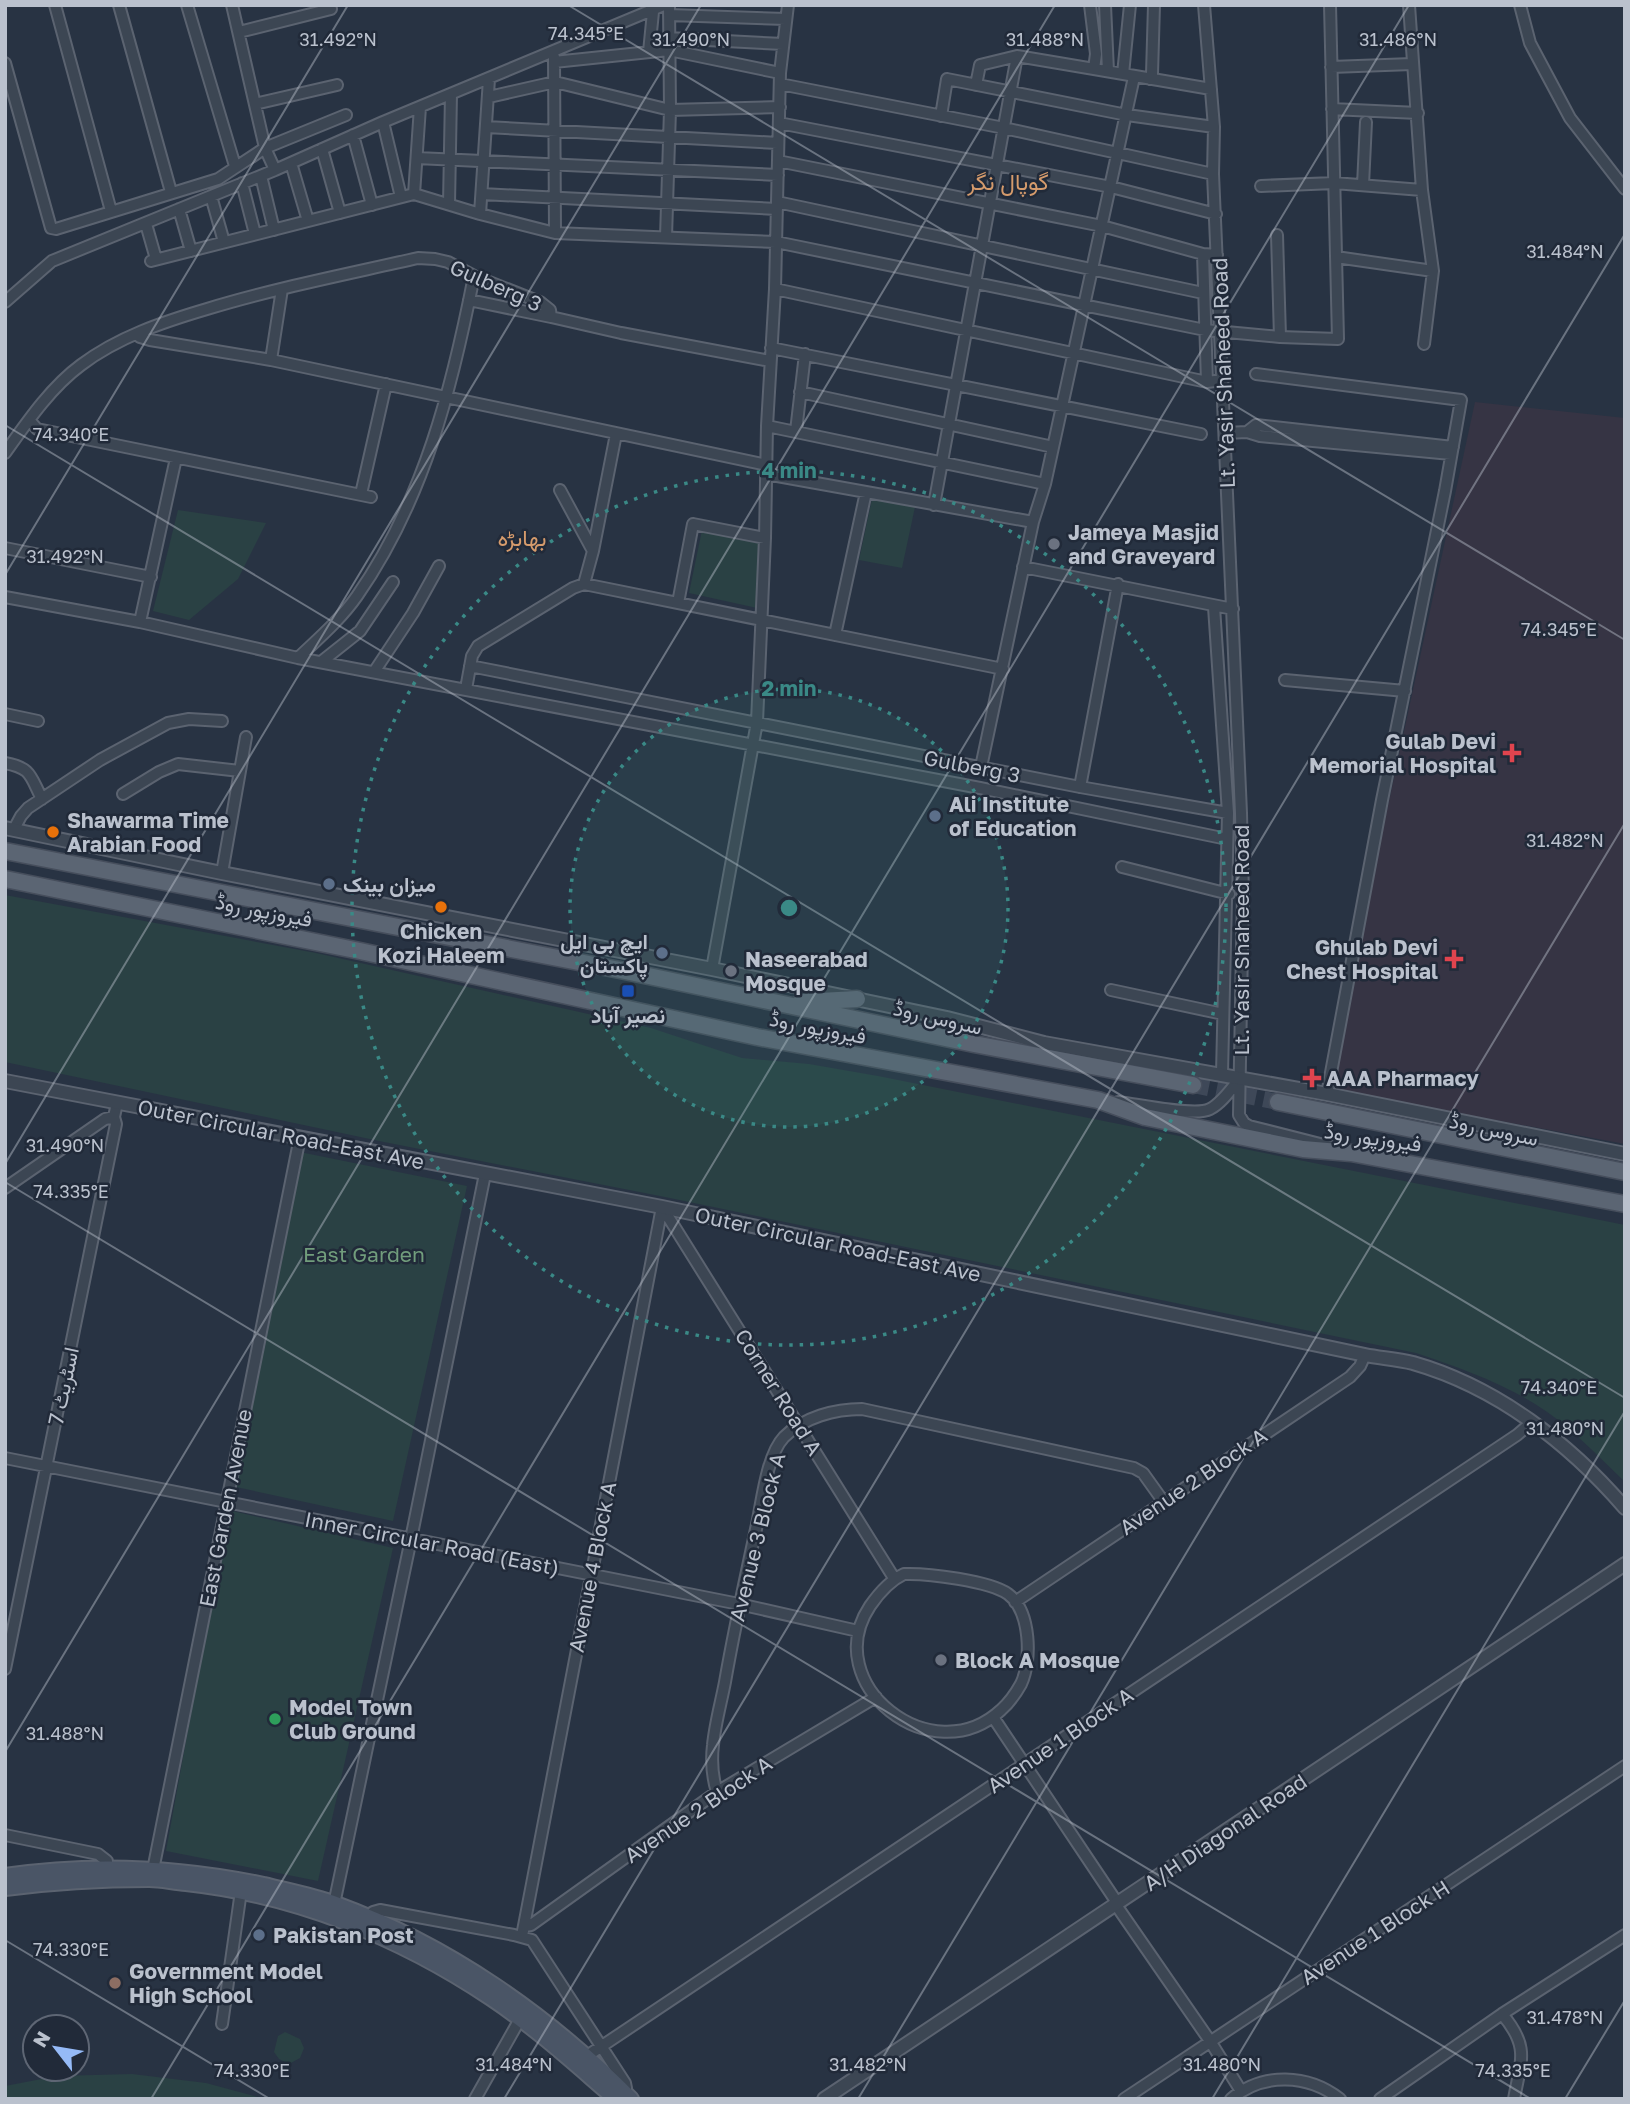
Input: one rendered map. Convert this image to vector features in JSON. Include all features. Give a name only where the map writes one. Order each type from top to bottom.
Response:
[{"type":"main road","name":"فیروزپور روڈ","points":[[5,851],[1193,1085]]},
{"type":"main road","name":"فیروزپور روڈ","points":[[5,879],[360,951],[757,1037],[1098,1100],[1145,1117],[1303,1149],[1352,1153],[1625,1205]]},
{"type":"main road","points":[[778,1003],[858,999]]},
{"type":"main road","name":"فیروزپور روڈ","points":[[1278,1102],[1625,1172]]},
{"type":"main road","points":[[5,1876],[107,1868],[152,1874],[370,1918],[438,1952],[534,2012],[587,2056],[622,2097]]},
{"type":"main road","points":[[5,1888],[152,1874],[232,1879],[333,1909],[446,1969],[520,2019],[622,2097]]},
{"type":"street","points":[[55,5],[111,212]]},
{"type":"street","points":[[119,5],[171,192]]},
{"type":"street","points":[[187,5],[235,166]]},
{"type":"street","points":[[232,5],[265,148],[275,170]]},
{"type":"street","points":[[712,969],[757,722],[767,426],[775,289],[780,78],[788,5]]},
{"type":"street","points":[[1090,5],[1095,43],[1094,69]]},
{"type":"street","points":[[1105,5],[1108,71]]},
{"type":"street","points":[[981,767],[1032,522],[1045,484],[1127,115],[1130,5]]},
{"type":"street","points":[[1150,79],[1154,5]]},
{"type":"street","name":"Lt. Yasir Shaheed Road","points":[[1204,5],[1214,127],[1213,174],[1222,331],[1243,894],[1239,1112],[1244,1123],[1352,1153]]},
{"type":"street","points":[[146,223],[154,260],[414,194],[555,233],[776,242],[1205,330],[1338,339],[1330,5]]},
{"type":"street","points":[[1409,5],[1422,190],[1433,271],[1424,344]]},
{"type":"street","points":[[1520,5],[1530,43],[1570,118],[1625,189]]},
{"type":"street","points":[[5,302],[52,261],[261,176],[451,94],[554,57],[653,12],[667,8],[786,19]]},
{"type":"street","points":[[666,237],[670,110],[667,8]]},
{"type":"street","points":[[239,32],[331,9]]},
{"type":"street","points":[[649,52],[653,12]]},
{"type":"street","points":[[554,57],[649,52],[668,44],[783,44]]},
{"type":"street","points":[[668,44],[780,78],[941,116],[1213,174]]},
{"type":"street","points":[[934,505],[1017,56]]},
{"type":"street","points":[[976,85],[980,65],[1017,56],[1211,89]]},
{"type":"street","points":[[554,57],[555,233]]},
{"type":"street","points":[[5,63],[51,228],[56,229],[218,179],[265,148],[346,115]]},
{"type":"street","points":[[1331,67],[1412,64]]},
{"type":"street","points":[[480,214],[489,79]]},
{"type":"street","points":[[941,116],[947,79],[1127,115],[1214,127]]},
{"type":"street","points":[[489,97],[555,82],[670,110],[779,107]]},
{"type":"street","points":[[256,104],[337,85]]},
{"type":"street","points":[[449,204],[451,94]]},
{"type":"street","points":[[414,194],[420,107]]},
{"type":"street","points":[[1332,109],[1418,113]]},
{"type":"street","points":[[1363,185],[1366,121]]},
{"type":"street","points":[[383,122],[401,197]]},
{"type":"street","points":[[779,123],[1111,187],[1216,214]]},
{"type":"street","points":[[486,127],[778,143]]},
{"type":"street","points":[[353,135],[372,205]]},
{"type":"street","points":[[322,149],[340,213]]},
{"type":"street","points":[[417,158],[778,175]]},
{"type":"street","points":[[778,161],[1102,226],[1203,254],[1217,255]]},
{"type":"street","points":[[291,163],[307,221]]},
{"type":"street","points":[[261,176],[274,230]]},
{"type":"street","points":[[243,183],[255,234]]},
{"type":"street","points":[[1261,186],[1334,183],[1422,190]]},
{"type":"street","points":[[482,194],[667,203],[777,205],[1203,293]]},
{"type":"street","points":[[211,196],[224,242]]},
{"type":"street","points":[[179,209],[191,251]]},
{"type":"street","points":[[1277,235],[1280,337]]},
{"type":"street","points":[[1203,254],[1207,382]]},
{"type":"street","points":[[1336,257],[1433,271]]},
{"type":"street","name":"Gulberg 3","points":[[5,453],[62,380],[81,364],[139,333],[167,321],[282,289],[418,258],[435,258],[448,262],[474,276],[540,302],[550,310],[551,317],[770,361]]},
{"type":"street","points":[[298,658],[334,624],[356,597],[404,517],[447,398],[474,276]]},
{"type":"street","points":[[271,360],[282,289]]},
{"type":"street","points":[[775,289],[1073,355],[1207,382],[1223,380]]},
{"type":"street","points":[[469,300],[551,317]]},
{"type":"street","points":[[139,333],[140,337],[150,340],[271,360],[386,384],[866,492],[1032,522]]},
{"type":"street","points":[[771,348],[1201,434]]},
{"type":"street","points":[[796,431],[805,354]]},
{"type":"street","points":[[1256,374],[1461,400],[1327,1094]]},
{"type":"street","points":[[30,421],[37,429],[366,496],[386,384]]},
{"type":"street","points":[[800,392],[1053,447]]},
{"type":"street","points":[[1225,433],[1247,432],[1256,425],[1452,451]]},
{"type":"street","points":[[767,426],[1045,484]]},
{"type":"street","points":[[584,584],[617,435]]},
{"type":"street","points":[[140,622],[176,458]]},
{"type":"street","points":[[560,490],[593,551]]},
{"type":"street","points":[[835,635],[866,492]]},
{"type":"street","points":[[678,603],[693,524],[765,538]]},
{"type":"street","points":[[5,548],[150,577]]},
{"type":"street","points":[[374,673],[439,566]]},
{"type":"street","points":[[1023,567],[1233,609]]},
{"type":"street","points":[[321,662],[360,631],[393,582]]},
{"type":"street","points":[[466,688],[472,656],[478,646],[573,587],[584,584],[1003,669]]},
{"type":"street","points":[[1080,787],[1118,584]]},
{"type":"street","points":[[5,597],[140,622],[298,658],[754,744],[1227,839]]},
{"type":"street","points":[[1214,607],[1228,813],[1222,1074]]},
{"type":"street","name":"Gulberg 3","points":[[470,666],[1080,787],[1228,813]]},
{"type":"street","points":[[1285,680],[1405,691]]},
{"type":"street","points":[[5,714],[38,721]]},
{"type":"street","points":[[10,829],[42,799],[100,760],[168,723],[189,719],[222,721]]},
{"type":"street","points":[[222,873],[246,737]]},
{"type":"street","points":[[5,763],[22,766],[42,799]]},
{"type":"street","points":[[123,794],[178,764],[240,771]]},
{"type":"street","name":"سروس روڈ","points":[[10,829],[858,999],[1044,1043],[1327,1094],[1625,1154]]},
{"type":"street","points":[[1122,867],[1225,894],[1243,894]]},
{"type":"street","points":[[1111,990],[1223,1014]]},
{"type":"street","points":[[1224,1001],[1242,997]]},
{"type":"street","points":[[1224,1031],[1241,1037]]},
{"type":"street","points":[[1098,1100],[1204,1111],[1216,1105],[1240,1078]]},
{"type":"street","name":"Outer Circular Road-East Ave","points":[[5,1081],[662,1207],[1365,1355],[1410,1362],[1448,1375],[1497,1400],[1531,1423],[1566,1447],[1625,1508]]},
{"type":"street","name":"اسٹریٹ 7","points":[[5,1669],[116,1124],[114,1116],[117,1103]]},
{"type":"street","points":[[5,1188],[105,1119],[114,1116]]},
{"type":"street","name":"East Garden Avenue","points":[[152,1874],[300,1137]]},
{"type":"street","points":[[333,1909],[485,1174]]},
{"type":"street","name":"Corner Road A","points":[[662,1207],[894,1578]]},
{"type":"street","name":"Avenue 4 Block A","points":[[523,1931],[662,1207]]},
{"type":"street","name":"Avenue 2 Block A","points":[[1015,1602],[1350,1377],[1365,1355]]},
{"type":"street","name":"Avenue 3 Block A","points":[[717,1793],[711,1770],[713,1744],[739,1604],[773,1454],[783,1438],[800,1425],[826,1413],[862,1409],[1139,1470],[1163,1501]]},
{"type":"street","name":"Avenue 1 Block A","points":[[587,2056],[1517,1435],[1531,1423]]},
{"type":"street","name":"Inner Circular Road (East)","points":[[5,1458],[739,1604],[858,1631]]},
{"type":"street","name":"A/H Diagonal Road","points":[[824,2099],[1625,1564]]},
{"type":"street","points":[[904,1574],[937,1576],[990,1587],[1009,1595],[1015,1602],[1026,1628],[1026,1668],[1012,1699],[993,1717],[963,1729],[925,1730],[893,1716],[861,1671],[857,1657],[858,1631],[874,1599],[894,1578],[904,1574]]},
{"type":"street","name":"Avenue 2 Block A","points":[[523,1931],[717,1793],[877,1697]]},
{"type":"street","points":[[993,1717],[1241,2091]]},
{"type":"street","name":"Avenue 1 Block H","points":[[1124,2099],[1625,1766]]},
{"type":"street","points":[[5,1835],[98,1854],[107,1861],[107,1868]]},
{"type":"street","points":[[222,2024],[241,1891]]},
{"type":"street","points":[[370,1918],[373,1912],[380,1910],[523,1931],[536,1943],[625,2082],[622,2097]]},
{"type":"street","points":[[1380,2099],[1502,2014],[1625,1935]]},
{"type":"street","points":[[1502,2014],[1515,2029],[1523,2050],[1514,2099]]},
{"type":"street","points":[[475,2099],[520,2019]]},
{"type":"street","points":[[1231,2099],[1259,2083],[1280,2079],[1303,2080],[1327,2088],[1340,2099]]},
{"type":"shaded area","name":"Gulab Devi Memorial Hospital","points":[[1475,402],[1625,418],[1625,1144],[1327,1089]]},
{"type":"green space","points":[[872,499],[915,507],[902,568],[859,560]]},
{"type":"green space","points":[[178,510],[266,523],[238,579],[189,620],[153,611]]},
{"type":"green space","points":[[702,530],[760,540],[757,608],[689,593]]},
{"type":"green space","points":[[5,895],[316,953],[651,1028],[742,1058],[809,1064],[878,1076],[1625,1225],[1625,1482],[1571,1430],[1535,1404],[1492,1381],[1416,1353],[5,1062]]},
{"type":"green space","name":"East Garden","points":[[295,1151],[467,1186],[393,1521],[236,1487]]},
{"type":"green space","points":[[228,1510],[393,1548],[318,1881],[166,1851]]},
{"type":"green space","points":[[285,2032],[300,2039],[304,2048],[300,2058],[289,2064],[279,2059],[274,2052],[278,2036]]},
{"type":"green space","points":[[132,2074],[206,2083],[265,2099],[5,2099],[5,2086],[21,2083],[91,2083],[91,2075]]},
{"type":"tunnel","points":[[1193,1085],[1278,1102]]},
{"type":"place","name":"Jameya Masjid and Graveyard","points":[[1054,544]]},
{"type":"place","name":"Gulab Devi Memorial Hospital","points":[[1512,753]]},
{"type":"place","name":"Ali Institute of Education","points":[[935,816]]},
{"type":"place","name":"Shawarma Time Arabian Food","points":[[53,832]]},
{"type":"place","name":"میزان بینک","points":[[329,884]]},
{"type":"place","name":"Chicken Kozi Haleem","points":[[441,907]]},
{"type":"place","name":"ایچ بی ایل پاکستان","points":[[662,953]]},
{"type":"place","name":"Ghulab Devi Chest Hospital","points":[[1454,959]]},
{"type":"place","name":"Naseerabad Mosque","points":[[731,971]]},
{"type":"place","name":"نصیر آباد","points":[[628,991]]},
{"type":"place","name":"AAA Pharmacy","points":[[1312,1078]]},
{"type":"place","name":"Block A Mosque","points":[[941,1660]]},
{"type":"place","name":"Model Town Club Ground","points":[[275,1719]]},
{"type":"place","name":"Pakistan Post","points":[[259,1935]]},
{"type":"place","name":"Government Model High School","points":[[115,1983]]},
{"type":"district","name":"گوپال نگر","points":[[1008,181]]},
{"type":"district","name":"بھابڑہ","points":[[522,537]]}]
